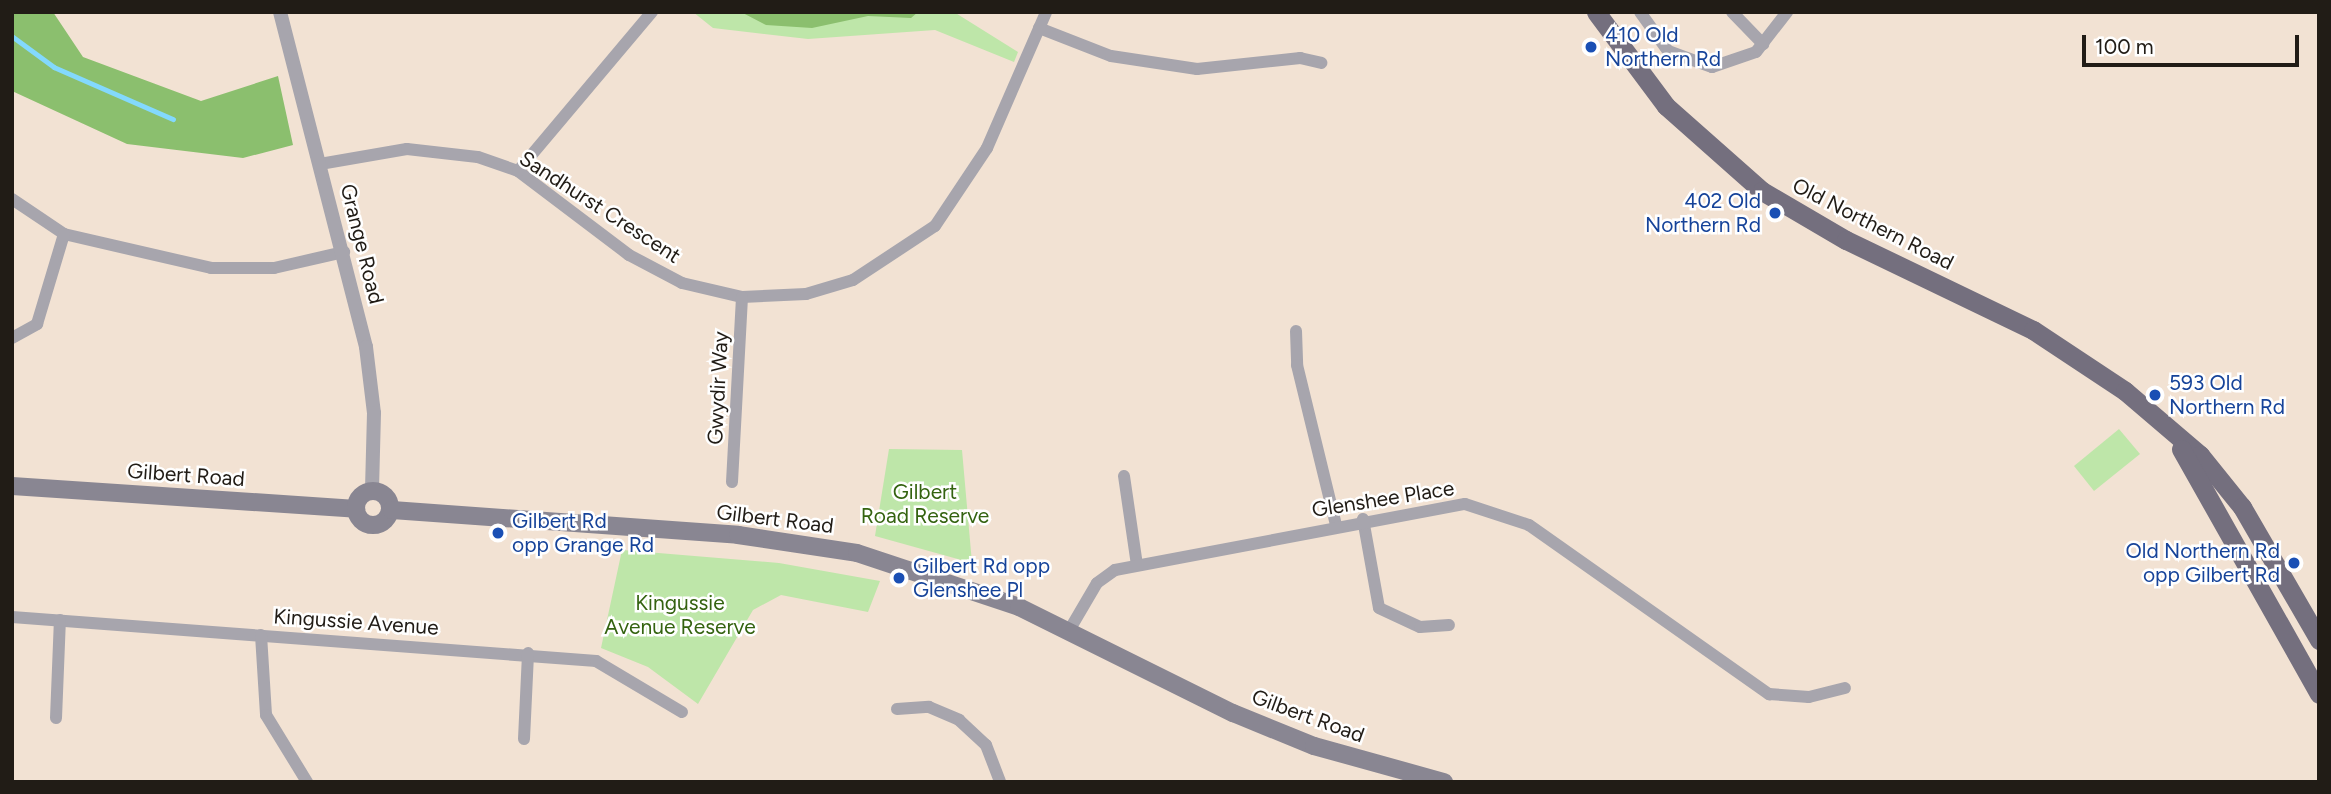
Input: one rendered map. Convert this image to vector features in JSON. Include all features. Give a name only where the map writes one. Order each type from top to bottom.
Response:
[{"type":"main road","name":"Old Northern Road","points":[[1596,12],[1666,106],[1762,191],[1846,240],[2032,330],[2170,430],[2242,508],[2319,640]]},
{"type":"main road","name":"Old Northern Road","points":[[2170,430],[2319,694]]},
{"type":"main road","name":"Gilbert Road","points":[[12,486],[356,509]]},
{"type":"main road","points":[[372,491],[387,497],[391,510],[384,522],[371,525],[356,509],[372,491]]},
{"type":"main road","name":"Gilbert Road","points":[[391,510],[826,547],[914,568],[1070,629],[1233,713],[1314,746],[1444,782]]},
{"type":"street","name":"Grange Road","points":[[281,12],[344,252],[374,413],[372,491]]},
{"type":"street","points":[[518,171],[652,12]]},
{"type":"street","name":"Sandhurst Crescent","points":[[320,164],[378,151],[436,149],[518,171],[654,270],[742,297],[806,294],[853,281],[935,226],[987,148],[1046,12]]},
{"type":"street","points":[[1640,12],[1668,51],[1686,63],[1736,63],[1763,44],[1787,12]]},
{"type":"street","points":[[1732,12],[1763,44]]},
{"type":"street","points":[[1039,28],[1111,56],[1197,69],[1300,58],[1321,63]]},
{"type":"street","points":[[12,199],[64,233],[231,270],[274,268],[344,252]]},
{"type":"street","points":[[12,338],[37,324],[64,233]]},
{"type":"street","name":"Gwydir Way","points":[[732,482],[742,297]]},
{"type":"street","points":[[1296,331],[1297,365],[1336,525]]},
{"type":"street","points":[[1124,476],[1137,565]]},
{"type":"street","name":"Glenshee Place","points":[[1070,629],[1097,583],[1137,565],[1450,504],[1499,510],[1769,694],[1809,697],[1845,688]]},
{"type":"street","points":[[1363,519],[1379,608],[1420,627],[1449,625]]},
{"type":"street","name":"Kingussie Avenue","points":[[12,617],[528,653],[614,667],[682,712]]},
{"type":"street","points":[[56,718],[60,620]]},
{"type":"street","points":[[261,635],[266,715],[307,782]]},
{"type":"street","points":[[524,739],[528,653]]},
{"type":"street","points":[[897,709],[929,707],[958,720],[986,745],[1000,782]]},
{"type":"green space","points":[[12,12],[53,12],[83,57],[201,101],[278,76],[293,145],[243,158],[127,144],[12,91]]},
{"type":"green space","points":[[693,12],[954,12],[1018,52],[1014,62],[935,30],[808,39],[713,28]]},
{"type":"green space","points":[[741,12],[918,12],[911,18],[868,16],[812,28],[766,25]]},
{"type":"green space","points":[[2119,429],[2140,454],[2094,491],[2074,466]]},
{"type":"green space","name":"Gilbert Road Reserve","points":[[889,449],[962,450],[972,563],[875,536]]},
{"type":"green space","name":"Kingussie Avenue Reserve","points":[[622,550],[779,563],[880,581],[868,612],[781,595],[753,610],[698,704],[648,667],[601,648]]},
{"type":"waterway","points":[[12,36],[54,67],[173,119]]},
{"type":"place","name":"410 Old Northern Rd","points":[[1591,47]]},
{"type":"place","name":"402 Old Northern Rd","points":[[1775,213]]},
{"type":"place","name":"593 Old Northern Rd","points":[[2155,395]]},
{"type":"place","name":"Gilbert Rd opp Grange Rd","points":[[498,533]]},
{"type":"place","name":"Old Northern Rd opp Gilbert Rd","points":[[2294,563]]},
{"type":"place","name":"Gilbert Rd opp Glenshee Pl","points":[[899,578]]}]
